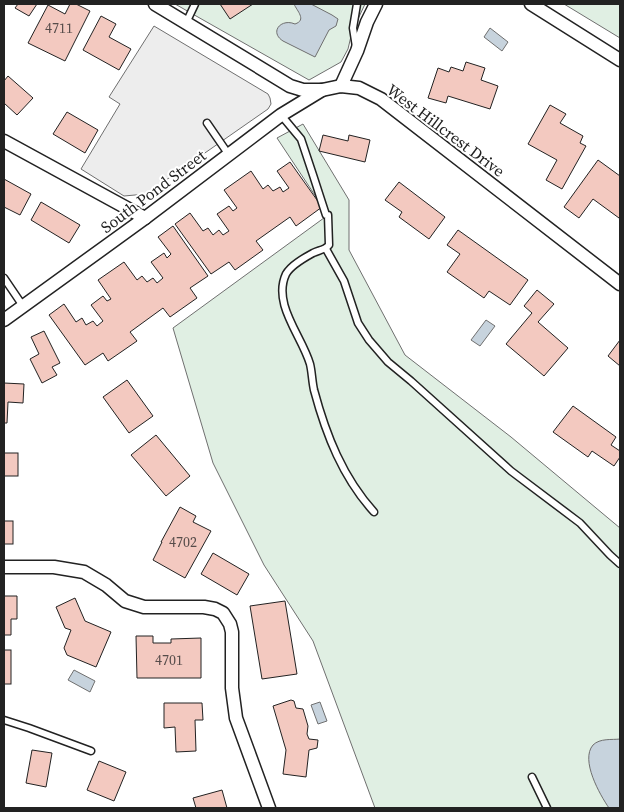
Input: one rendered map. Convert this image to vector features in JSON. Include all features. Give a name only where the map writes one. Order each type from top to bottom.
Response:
[{"type":"street","name":"West Hillcrest Drive","points":[[156,4],[290,86],[303,90],[322,90],[341,86],[358,88],[381,99],[620,284]]},
{"type":"street","points":[[341,86],[357,51],[366,22],[376,4]]},
{"type":"street","points":[[531,4],[620,60]]},
{"type":"street","name":"South Pond Street","points":[[4,320],[145,218],[281,115],[322,90]]},
{"type":"street","points":[[4,141],[145,218]]},
{"type":"street","points":[[4,567],[54,567],[84,572],[106,585],[125,601],[144,607],[204,607],[223,614],[230,624],[232,632],[232,688],[236,718],[269,808]]},
{"type":"lane","points":[[186,23],[195,4]]},
{"type":"lane","points":[[357,4],[353,28],[357,51]]},
{"type":"lane","points":[[281,115],[301,139],[326,215],[328,215],[329,245],[326,249],[304,258],[287,272],[282,294],[284,306],[310,364],[314,388],[326,430],[349,480],[361,498],[374,512]]},
{"type":"lane","points":[[207,123],[229,155]]},
{"type":"lane","points":[[326,249],[344,281],[358,323],[369,340],[388,362],[511,471],[580,523],[620,564]]},
{"type":"lane","points":[[4,278],[23,306]]},
{"type":"lane","points":[[4,720],[91,750]]},
{"type":"lane","points":[[532,776],[547,808]]},
{"type":"green space","points":[[175,4],[365,4],[341,62],[309,80]]},
{"type":"green space","points":[[564,4],[620,4],[620,38]]},
{"type":"green space","points":[[303,124],[349,200],[349,250],[405,355],[511,437],[620,528],[620,808],[375,808],[313,641],[264,565],[213,463],[173,328],[328,215],[277,138]]},
{"type":"shaded area","points":[[294,4],[311,4],[338,19],[336,26],[329,30],[315,57],[283,41],[277,34],[278,27],[281,24],[295,24],[299,22],[301,18]]},
{"type":"shaded area","points":[[154,26],[268,94],[271,104],[268,109],[146,194],[124,196],[81,169],[120,104],[109,97]]},
{"type":"shaded area","points":[[490,28],[508,42],[502,51],[484,37]]},
{"type":"shaded area","points":[[486,320],[495,326],[480,346],[471,340]]},
{"type":"shaded area","points":[[74,670],[95,681],[90,692],[68,680]]},
{"type":"shaded area","points":[[320,702],[327,721],[318,724],[311,705]]},
{"type":"shaded area","points":[[620,739],[620,808],[609,808],[601,795],[590,768],[590,751],[593,745],[599,741]]},
{"type":"building","points":[[18,4],[37,4],[29,16],[15,8]]},
{"type":"building","points":[[70,4],[76,4],[90,11],[65,61],[28,43],[48,5],[65,14]]},
{"type":"building","points":[[220,4],[253,4],[230,19]]},
{"type":"building","points":[[101,16],[116,24],[109,37],[131,49],[119,70],[83,50]]},
{"type":"building","points":[[466,62],[485,68],[481,80],[498,86],[490,109],[448,96],[446,103],[428,98],[438,68],[449,72],[451,67],[463,71]]},
{"type":"building","points":[[8,76],[33,98],[17,115],[4,103],[4,81]]},
{"type":"building","points":[[550,105],[566,114],[560,123],[583,136],[580,143],[586,146],[562,189],[546,180],[557,160],[528,144]]},
{"type":"building","points":[[67,112],[98,130],[85,153],[53,134]]},
{"type":"building","points":[[323,135],[348,141],[349,135],[370,140],[365,162],[319,151]]},
{"type":"building","points":[[598,160],[620,176],[619,218],[593,199],[579,218],[564,207]]},
{"type":"building","points":[[290,162],[322,207],[296,226],[290,217],[256,241],[263,250],[235,270],[229,262],[211,274],[175,224],[190,213],[203,231],[208,228],[213,235],[219,230],[223,235],[229,231],[217,214],[229,206],[233,211],[237,208],[224,190],[251,171],[263,189],[268,185],[273,191],[280,187],[283,192],[289,188],[277,171]]},
{"type":"building","points":[[4,179],[31,194],[20,215],[4,207]]},
{"type":"building","points":[[399,182],[445,217],[429,239],[399,217],[402,212],[385,200]]},
{"type":"building","points":[[41,202],[80,225],[69,243],[31,220]]},
{"type":"building","points":[[173,226],[208,276],[190,288],[197,298],[170,317],[163,308],[130,332],[137,341],[108,361],[103,353],[85,365],[49,315],[64,304],[76,322],[82,318],[86,325],[93,321],[97,326],[103,321],[91,305],[103,296],[107,301],[111,299],[98,280],[124,262],[137,280],[142,276],[147,282],[153,278],[157,283],[163,278],[151,262],[164,253],[167,258],[171,254],[158,237]]},
{"type":"building","points":[[458,230],[528,280],[510,305],[489,291],[484,298],[447,272],[460,254],[447,245]]},
{"type":"building","points":[[537,290],[554,304],[538,322],[568,348],[544,376],[506,344],[532,313],[524,306]]},
{"type":"building","points":[[44,331],[60,363],[52,367],[57,375],[42,383],[30,359],[39,354],[31,337]]},
{"type":"building","points":[[620,340],[620,366],[608,356]]},
{"type":"building","points":[[127,380],[153,416],[129,433],[103,397]]},
{"type":"building","points":[[4,383],[24,384],[23,403],[8,402],[7,423],[4,423]]},
{"type":"building","points":[[573,406],[616,437],[611,445],[620,451],[620,457],[614,466],[592,451],[588,457],[553,432]]},
{"type":"building","points":[[156,435],[190,476],[166,496],[131,455]]},
{"type":"building","points":[[4,453],[18,453],[18,476],[4,476]]},
{"type":"building","points":[[180,507],[196,516],[193,522],[211,531],[185,578],[153,560]]},
{"type":"building","points":[[4,521],[13,521],[13,544],[4,544]]},
{"type":"building","points":[[213,553],[249,574],[237,595],[201,574]]},
{"type":"building","points":[[4,596],[17,596],[17,619],[11,619],[11,635],[4,635]]},
{"type":"building","points":[[75,598],[85,621],[111,632],[96,667],[67,655],[64,648],[71,630],[65,628],[56,607]]},
{"type":"building","points":[[285,601],[297,674],[262,679],[250,606]]},
{"type":"building","points":[[136,636],[153,636],[153,643],[171,643],[171,639],[201,638],[201,678],[137,678]]},
{"type":"building","points":[[4,650],[11,650],[11,684],[4,684]]},
{"type":"building","points":[[291,700],[294,701],[296,708],[303,709],[308,726],[307,734],[309,739],[318,740],[317,748],[309,750],[306,777],[283,774],[286,750],[273,706]]},
{"type":"building","points":[[164,703],[202,703],[203,720],[195,720],[196,751],[176,752],[175,727],[164,728]]},
{"type":"building","points":[[32,750],[52,753],[46,787],[26,783]]},
{"type":"building","points":[[99,761],[126,772],[114,801],[87,790]]},
{"type":"building","points":[[222,790],[227,808],[196,808],[193,798]]}]
